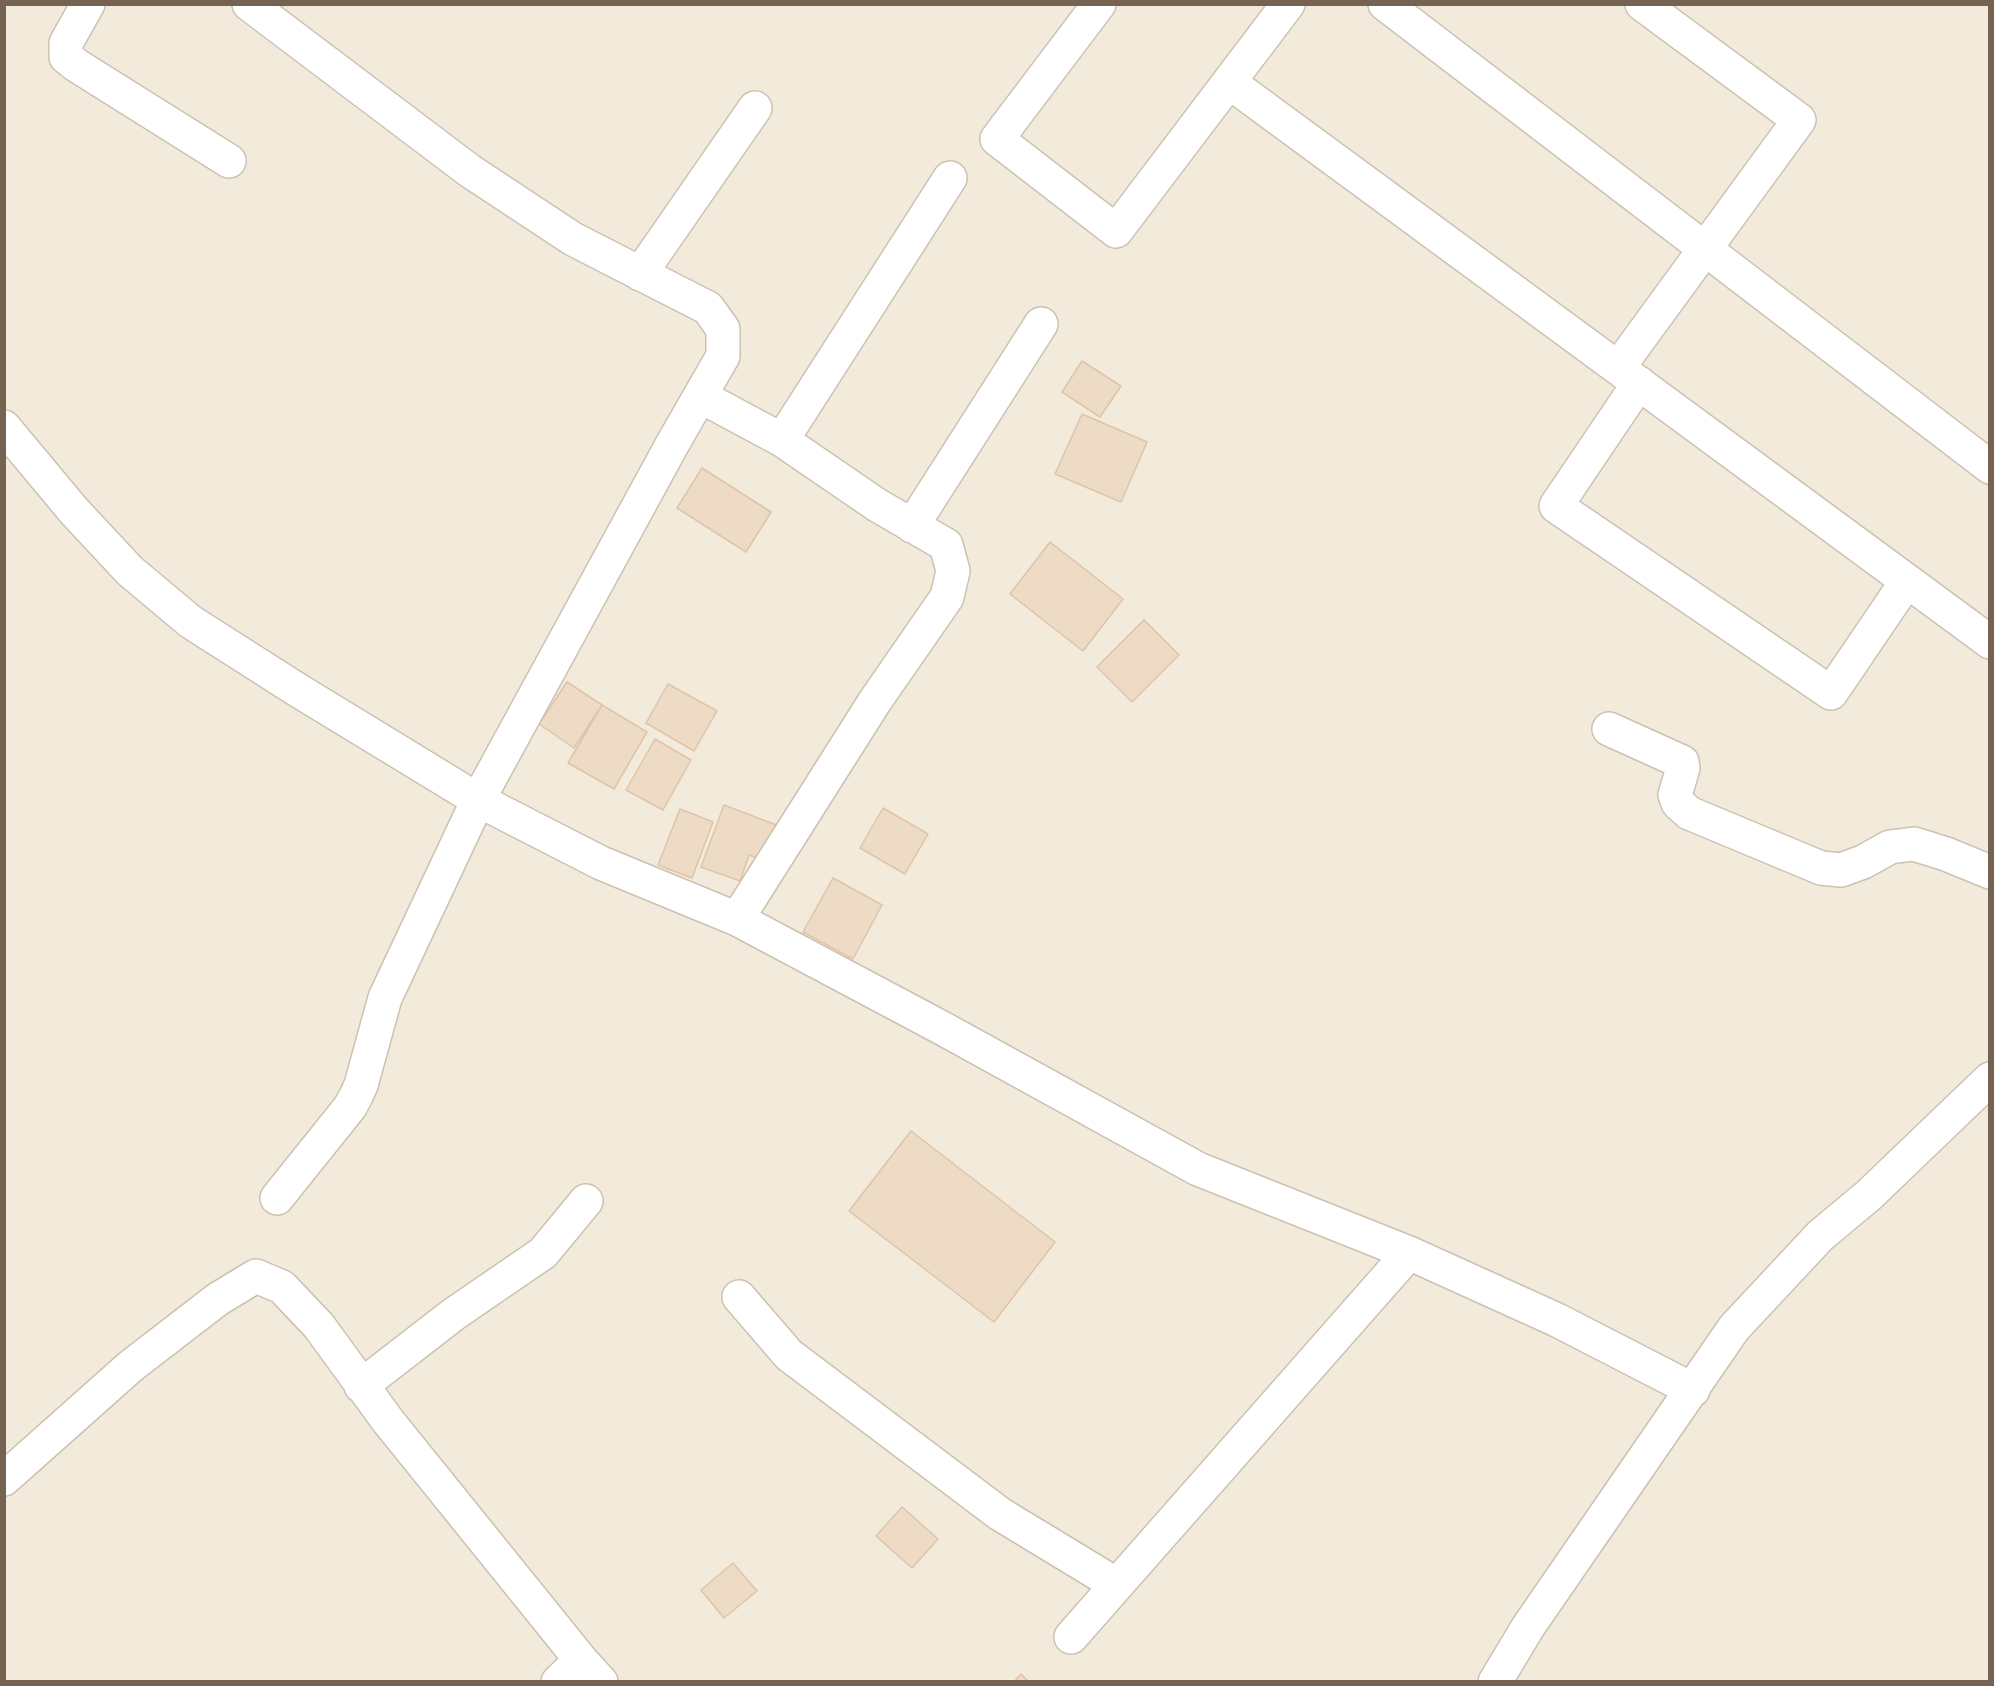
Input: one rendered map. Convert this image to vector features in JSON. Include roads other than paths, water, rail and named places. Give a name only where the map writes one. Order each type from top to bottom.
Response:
[{"type":"street","points":[[88,4],[66,43],[66,57],[229,161]]},
{"type":"street","points":[[249,4],[470,171],[573,239],[708,308],[723,329],[723,356],[478,800],[385,998],[356,1096],[345,1115],[277,1198]]},
{"type":"street","points":[[1099,4],[997,139],[1116,231],[1288,4]]},
{"type":"street","points":[[1386,4],[1989,467]]},
{"type":"street","points":[[1642,4],[1799,120],[1705,249],[1628,376],[1556,506],[1831,693],[1907,581]]},
{"type":"street","points":[[1229,82],[1989,642]]},
{"type":"street","points":[[640,274],[755,108]]},
{"type":"street","points":[[782,440],[950,178]]},
{"type":"street","points":[[912,526],[1041,324]]},
{"type":"street","points":[[700,396],[782,440],[877,505],[946,545],[953,571],[947,597],[875,702],[737,919]]},
{"type":"street","points":[[4,427],[74,511],[130,571],[191,622],[478,800],[601,863],[737,919],[942,1028],[1198,1169],[1409,1254],[1557,1320],[1693,1390]]},
{"type":"street","points":[[1609,729],[1682,762],[1683,768],[1675,795],[1678,803],[1689,813],[1821,868],[1841,870],[1863,862],[1890,847],[1914,844],[1946,854],[1989,872]]},
{"type":"street","points":[[1495,1682],[1528,1627],[1734,1328],[1820,1236],[1869,1195],[1989,1079]]},
{"type":"street","points":[[361,1386],[454,1314],[543,1253],[586,1201]]},
{"type":"street","points":[[1071,1637],[1409,1254]]},
{"type":"street","points":[[4,1479],[131,1366],[218,1299],[256,1276],[282,1287],[319,1326],[361,1386],[580,1674]]},
{"type":"street","points":[[739,1297],[789,1355],[1000,1514],[1117,1585]]}]
